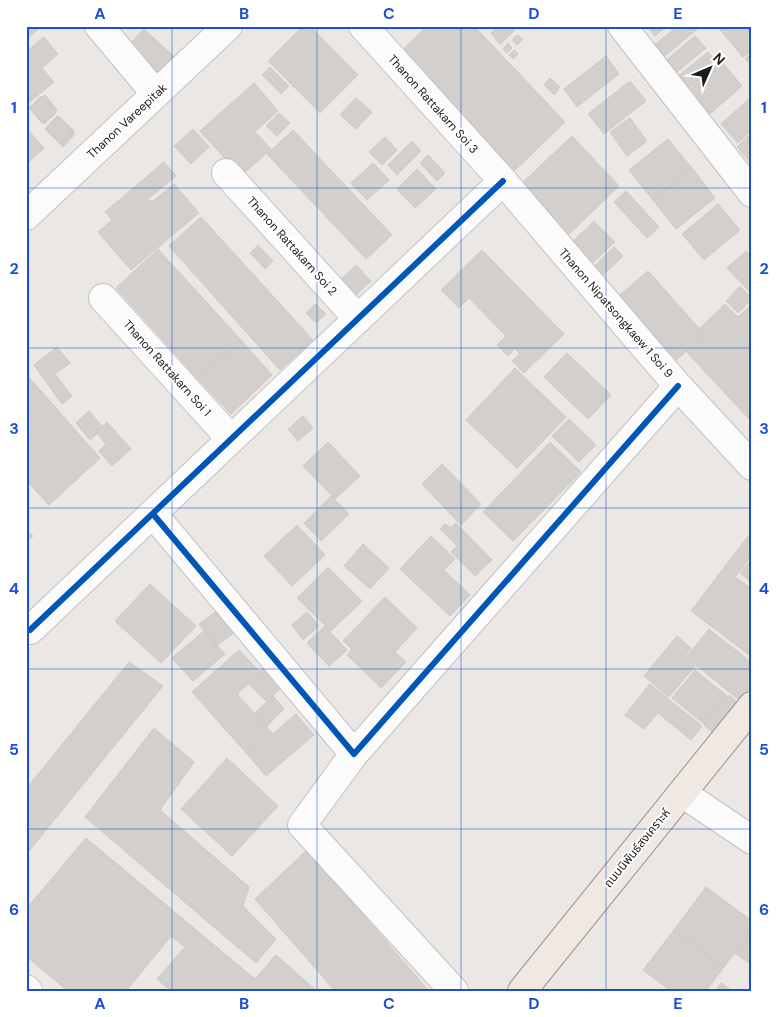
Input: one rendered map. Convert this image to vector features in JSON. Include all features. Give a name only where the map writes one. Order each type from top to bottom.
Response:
[{"type":"main road","name":"ถนนนิพันธ์สงเคราะห์","points":[[522,991],[752,706]]},
{"type":"street","points":[[99,26],[156,94]]},
{"type":"street","name":"Thanon Vareepitak","points":[[26,216],[228,26]]},
{"type":"street","name":"Thanon Rattakarn Soi 3","points":[[363,26],[503,181]]},
{"type":"street","points":[[622,26],[752,194]]},
{"type":"street","name":"Thanon Rattakarn Soi 2","points":[[226,173],[358,319]]},
{"type":"street","points":[[30,630],[503,181]]},
{"type":"street","name":"Thanon Nipatsongkaew 1 Soi 9","points":[[503,181],[678,386],[752,466]]},
{"type":"street","name":"Thanon Rattakarn Soi 1","points":[[104,298],[231,439]]},
{"type":"street","points":[[454,991],[302,825],[354,754],[678,386]]},
{"type":"street","points":[[153,514],[354,754]]},
{"type":"street","points":[[682,793],[752,840]]},
{"type":"building","points":[[26,26],[41,26],[26,40]]},
{"type":"building","points":[[303,26],[310,26],[358,75],[320,113],[268,61]]},
{"type":"building","points":[[427,26],[474,26],[565,122],[510,175],[396,56]]},
{"type":"building","points":[[498,26],[510,26],[514,31],[500,44],[491,33]]},
{"type":"building","points":[[647,26],[667,26],[655,36]]},
{"type":"building","points":[[678,26],[701,26],[661,59],[652,47]]},
{"type":"building","points":[[717,26],[752,26],[752,50],[743,57]]},
{"type":"building","points":[[144,29],[181,63],[163,82],[126,48]]},
{"type":"building","points":[[517,35],[523,39],[517,45],[512,40]]},
{"type":"building","points":[[695,36],[706,48],[673,75],[663,63]]},
{"type":"building","points":[[44,37],[58,54],[42,68],[54,82],[26,105],[26,52]]},
{"type":"building","points":[[508,43],[512,48],[507,53],[503,49]]},
{"type":"building","points":[[514,50],[518,54],[513,59],[509,55]]},
{"type":"building","points":[[708,52],[719,64],[687,90],[677,77]]},
{"type":"building","points":[[752,53],[752,66],[745,59]]},
{"type":"building","points":[[606,56],[619,74],[577,107],[564,89]]},
{"type":"building","points":[[722,62],[742,86],[705,118],[685,94]]},
{"type":"building","points":[[270,67],[289,86],[281,94],[262,75]]},
{"type":"building","points":[[550,78],[560,87],[554,95],[544,85]]},
{"type":"building","points":[[630,81],[646,101],[604,134],[588,114]]},
{"type":"building","points":[[254,83],[278,111],[255,132],[271,149],[241,176],[200,131]]},
{"type":"building","points":[[45,95],[57,110],[42,123],[30,109]]},
{"type":"building","points":[[41,96],[56,113],[44,124],[29,108]]},
{"type":"building","points":[[752,96],[752,130],[738,143],[721,124]]},
{"type":"building","points":[[356,98],[372,112],[356,129],[340,115]]},
{"type":"building","points":[[279,113],[290,123],[277,136],[266,126]]},
{"type":"building","points":[[57,116],[75,134],[63,147],[45,129]]},
{"type":"building","points":[[58,116],[74,131],[61,143],[46,128]]},
{"type":"building","points":[[630,118],[647,141],[627,156],[610,132]]},
{"type":"building","points":[[26,128],[44,148],[29,162],[26,159]]},
{"type":"building","points":[[193,129],[209,147],[191,164],[174,146]]},
{"type":"building","points":[[293,130],[392,235],[366,259],[267,154]]},
{"type":"building","points":[[752,133],[752,164],[737,147]]},
{"type":"building","points":[[572,136],[619,186],[566,237],[518,187]]},
{"type":"building","points":[[385,137],[397,150],[382,165],[369,152]]},
{"type":"building","points":[[668,139],[692,168],[653,200],[629,170]]},
{"type":"building","points":[[412,141],[421,151],[397,175],[388,165]]},
{"type":"building","points":[[428,155],[445,173],[437,181],[420,163]]},
{"type":"building","points":[[164,162],[176,176],[148,199],[152,202],[174,184],[199,213],[131,270],[98,232],[112,220],[105,212]]},
{"type":"building","points":[[373,163],[389,180],[367,200],[351,183]]},
{"type":"building","points":[[692,168],[715,198],[676,229],[653,200]]},
{"type":"building","points":[[417,169],[436,189],[415,208],[397,189]]},
{"type":"building","points":[[626,191],[659,227],[647,238],[614,202]]},
{"type":"building","points":[[718,204],[740,230],[704,260],[682,234]]},
{"type":"building","points":[[201,217],[313,340],[280,370],[169,246]]},
{"type":"building","points":[[594,221],[615,242],[588,267],[568,246]]},
{"type":"building","points":[[258,245],[273,261],[265,269],[250,253]]},
{"type":"building","points":[[614,247],[623,256],[597,281],[588,272]]},
{"type":"building","points":[[158,249],[241,340],[198,379],[116,288]]},
{"type":"building","points":[[482,250],[564,334],[524,373],[512,361],[520,354],[515,348],[508,356],[497,345],[506,336],[469,298],[459,308],[441,290]]},
{"type":"building","points":[[746,251],[752,258],[752,294],[727,268]]},
{"type":"building","points":[[356,265],[371,281],[354,297],[338,282]]},
{"type":"building","points":[[648,271],[705,335],[669,366],[612,302]]},
{"type":"building","points":[[740,286],[752,299],[738,313],[726,301]]},
{"type":"building","points":[[315,304],[326,314],[316,323],[306,313]]},
{"type":"building","points":[[725,304],[738,317],[752,304],[752,422],[681,346]]},
{"type":"building","points":[[241,340],[272,375],[231,414],[198,379]]},
{"type":"building","points":[[57,347],[70,363],[55,374],[72,396],[62,404],[34,365]]},
{"type":"building","points":[[567,353],[611,395],[588,419],[544,377]]},
{"type":"building","points":[[515,368],[566,417],[517,468],[466,420]]},
{"type":"building","points":[[26,374],[100,458],[49,505],[26,480]]},
{"type":"building","points":[[89,411],[102,426],[90,440],[76,423]]},
{"type":"building","points":[[303,416],[313,428],[298,441],[288,429]]},
{"type":"building","points":[[569,419],[596,445],[579,462],[552,436]]},
{"type":"building","points":[[107,422],[131,449],[112,466],[99,451],[106,444],[96,432]]},
{"type":"building","points":[[328,442],[360,476],[335,499],[303,466]]},
{"type":"building","points":[[550,442],[581,472],[513,541],[483,512]]},
{"type":"building","points":[[442,464],[481,504],[461,525],[422,484]]},
{"type":"building","points":[[331,496],[349,514],[321,541],[304,523]]},
{"type":"building","points":[[456,523],[492,560],[475,576],[451,552],[457,546],[440,529],[445,524],[451,528]]},
{"type":"building","points":[[297,525],[325,555],[292,586],[264,556]]},
{"type":"building","points":[[26,529],[33,536],[26,542]]},
{"type":"building","points":[[752,531],[752,555],[735,577],[752,589],[752,657],[691,611]]},
{"type":"building","points":[[431,536],[455,559],[444,570],[470,595],[450,616],[400,569]]},
{"type":"building","points":[[363,544],[389,568],[370,589],[344,566]]},
{"type":"building","points":[[752,559],[752,583],[740,573]]},
{"type":"building","points":[[328,567],[362,601],[331,631],[297,598]]},
{"type":"building","points":[[150,584],[196,626],[161,663],[115,621]]},
{"type":"building","points":[[385,597],[417,628],[395,652],[406,662],[381,688],[347,655],[352,649],[343,641]]},
{"type":"building","points":[[217,611],[234,633],[216,646],[199,624]]},
{"type":"building","points":[[307,612],[319,626],[303,640],[292,625]]},
{"type":"building","points":[[325,626],[347,650],[329,666],[307,643]]},
{"type":"building","points":[[709,629],[752,663],[752,685],[739,700],[686,657]]},
{"type":"building","points":[[204,631],[225,654],[193,681],[172,658]]},
{"type":"building","points":[[677,636],[691,648],[684,657],[695,666],[669,697],[644,676]]},
{"type":"building","points":[[239,650],[261,673],[237,694],[272,733],[248,755],[192,692]]},
{"type":"building","points":[[129,662],[163,686],[29,851],[26,848],[26,789]]},
{"type":"building","points":[[265,666],[283,685],[267,702],[249,684]]},
{"type":"building","points":[[695,670],[727,696],[704,724],[672,698]]},
{"type":"building","points":[[650,684],[702,726],[691,740],[658,713],[644,729],[625,715]]},
{"type":"building","points":[[729,695],[738,703],[713,733],[704,725]]},
{"type":"building","points":[[273,696],[284,709],[266,727],[254,714]]},
{"type":"building","points":[[296,714],[314,735],[266,776],[248,755]]},
{"type":"building","points":[[154,728],[194,762],[160,810],[249,887],[243,906],[276,939],[256,963],[85,817]]},
{"type":"building","points":[[227,758],[278,806],[232,856],[181,809]]},
{"type":"building","points":[[86,838],[255,979],[276,955],[317,991],[171,991],[157,979],[185,947],[171,936],[126,991],[68,991],[26,956],[26,909]]},
{"type":"building","points":[[307,850],[429,991],[335,991],[255,899]]},
{"type":"building","points":[[706,887],[752,921],[752,929],[724,967],[674,930]]},
{"type":"building","points":[[752,929],[752,965],[735,953]]},
{"type":"building","points":[[674,930],[724,967],[706,991],[671,991],[643,970]]},
{"type":"building","points":[[721,983],[732,991],[715,991]]},
{"type":"cycle path","points":[[30,630],[503,181]]},
{"type":"cycle path","points":[[153,514],[354,754],[678,386]]}]
